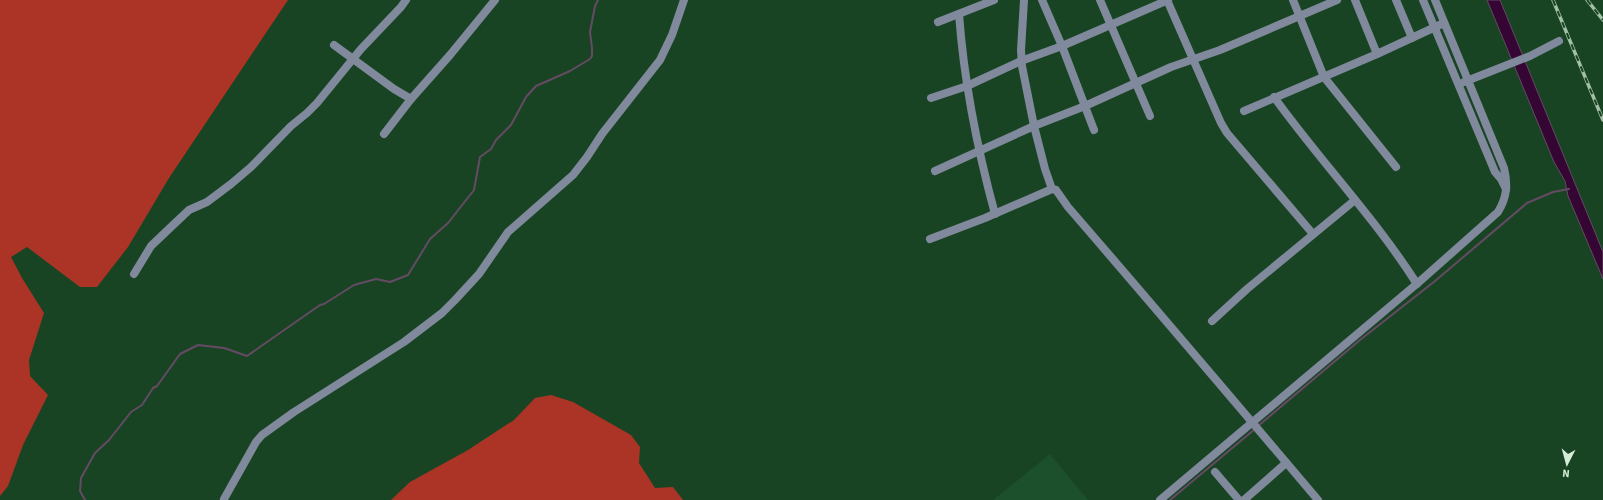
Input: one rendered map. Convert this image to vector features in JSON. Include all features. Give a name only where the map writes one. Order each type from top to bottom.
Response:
[{"type":"street","points":[[134,274],[151,246],[189,210],[207,202],[251,167],[291,126],[318,103],[353,59],[406,0]]},
{"type":"street","points":[[384,134],[411,99],[450,55],[495,0]]},
{"type":"street","points":[[224,499],[256,442],[262,435],[294,412],[404,342],[442,313],[479,274],[508,232],[573,175],[602,134],[660,60],[672,35],[684,0]]},
{"type":"street","points":[[938,22],[994,0]]},
{"type":"street","points":[[1024,0],[1021,61],[1034,126],[1045,169],[1052,189],[1056,190],[1068,207],[1219,382],[1255,427],[1318,500]]},
{"type":"street","points":[[1042,0],[1062,46],[1094,130]]},
{"type":"street","points":[[1100,0],[1150,116]]},
{"type":"street","points":[[931,98],[967,86],[1021,61],[1062,46],[1168,0],[1218,118],[1227,133],[1313,234]]},
{"type":"street","points":[[1293,0],[1324,76],[1396,167]]},
{"type":"street","points":[[935,171],[1034,126],[1086,106],[1192,59],[1227,47],[1337,0]]},
{"type":"street","points":[[1355,0],[1377,54]]},
{"type":"street","points":[[1396,0],[1412,38]]},
{"type":"street","points":[[1423,0],[1495,172],[1507,190]]},
{"type":"street","points":[[1160,500],[1255,427],[1498,212],[1504,203],[1507,190],[1507,180],[1504,168],[1434,0]]},
{"type":"street","points":[[959,14],[967,86],[979,150],[995,214]]},
{"type":"street","points":[[1244,111],[1377,54],[1444,23]]},
{"type":"street","points":[[1458,85],[1530,56],[1559,41]]},
{"type":"street","points":[[334,45],[394,89],[411,99]]},
{"type":"street","points":[[1274,97],[1296,127],[1355,200],[1417,284]]},
{"type":"street","points":[[930,239],[995,214],[1052,189]]},
{"type":"street","points":[[1212,321],[1246,289],[1355,200]]},
{"type":"street","points":[[1244,500],[1286,463]]},
{"type":"street","points":[[1215,472],[1239,500]]},
{"type":"shaded area","points":[[0,0],[288,0],[169,178],[128,247],[97,287],[80,287],[27,247],[11,257],[44,313],[29,360],[30,376],[48,395],[23,445],[8,486],[0,496]]},
{"type":"shaded area","points":[[1487,0],[1500,0],[1603,252],[1603,279],[1568,196],[1565,181],[1554,162]]},
{"type":"shaded area","points":[[551,395],[573,402],[631,435],[640,447],[639,463],[655,488],[673,487],[683,500],[391,500],[410,482],[468,450],[514,420],[535,398]]},
{"type":"shaded area","points":[[1050,454],[1088,500],[993,500]]},
{"type":"waterway","points":[[85,500],[80,491],[81,478],[95,453],[109,440],[131,412],[142,405],[153,388],[157,386],[180,354],[198,345],[224,348],[247,356],[320,305],[354,285],[376,279],[390,282],[408,275],[430,239],[448,223],[474,190],[480,157],[491,149],[496,140],[511,125],[526,97],[536,86],[570,71],[590,59],[592,56],[590,32],[595,6],[598,0]]},
{"type":"waterway","points":[[1258,426],[1360,340],[1435,281],[1527,203],[1553,192],[1569,189]]},
{"type":"waterway","points":[[1170,500],[1255,429]]},
{"type":"railway","points":[[1553,0],[1603,120]]},
{"type":"railway","points":[[1587,0],[1603,20]]}]
